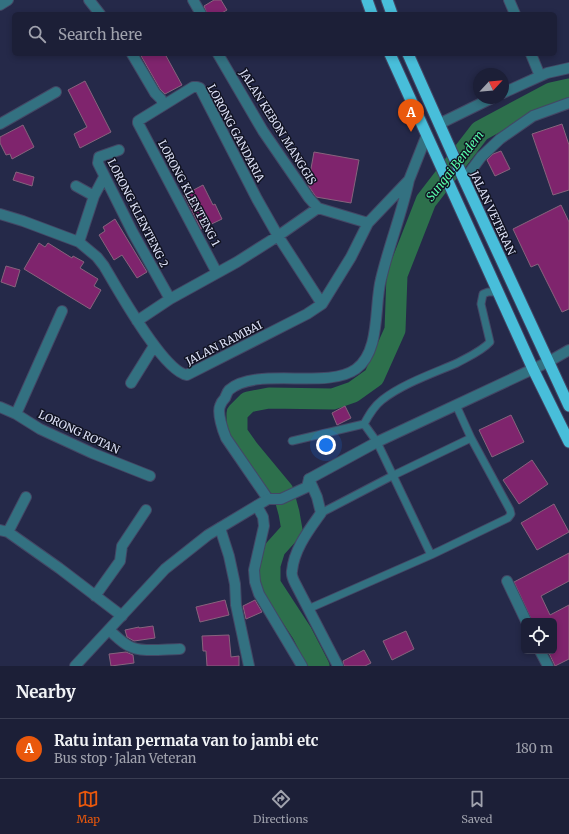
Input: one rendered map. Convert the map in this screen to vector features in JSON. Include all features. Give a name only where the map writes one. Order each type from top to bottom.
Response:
[{"type":"highway","points":[[367,0],[371,12]]},
{"type":"highway","points":[[386,0],[391,12]]},
{"type":"highway","points":[[391,56],[497,292],[569,442]]},
{"type":"highway","name":"JALAN VETERAN","points":[[409,56],[462,177],[569,406]]},
{"type":"street","points":[[0,4],[8,0]]},
{"type":"street","points":[[89,0],[98,12]]},
{"type":"street","points":[[193,0],[200,12]]},
{"type":"street","points":[[509,0],[514,12]]},
{"type":"street","points":[[133,56],[155,92],[161,99],[163,105]]},
{"type":"street","name":"JALAN KEBON MANGGIS","points":[[219,56],[263,131],[296,181],[318,208]]},
{"type":"street","points":[[533,56],[540,76]]},
{"type":"street","points":[[509,89],[547,73],[569,68]]},
{"type":"street","name":"LORONG GANDARIA","points":[[163,105],[193,87],[197,86],[200,88],[278,236]]},
{"type":"street","points":[[0,124],[56,92]]},
{"type":"street","points":[[462,177],[500,139],[533,116],[569,103]]},
{"type":"street","points":[[440,128],[482,104]]},
{"type":"street","name":"LORONG KLENTENG 1","points":[[163,105],[138,121],[139,125],[217,273]]},
{"type":"street","name":"JALAN RAMBAI","points":[[0,214],[23,220],[79,242],[97,257],[154,346],[178,371],[187,375],[306,314],[322,304],[351,257],[368,223],[409,180],[426,136]]},
{"type":"street","name":"LORONG KLENTENG 2","points":[[119,150],[99,157],[98,163],[104,177],[170,299]]},
{"type":"street","points":[[79,242],[94,196],[104,177]]},
{"type":"street","points":[[268,499],[226,438],[222,429],[219,407],[229,390],[242,383],[263,379],[329,378],[348,373],[356,369],[366,360],[376,328],[380,280],[404,202],[409,180]]},
{"type":"street","points":[[76,186],[94,196]]},
{"type":"street","points":[[137,321],[170,299],[237,262],[318,208],[368,223]]},
{"type":"street","points":[[278,236],[322,304]]},
{"type":"street","points":[[16,414],[62,311]]},
{"type":"street","points":[[131,383],[154,346]]},
{"type":"street","points":[[75,666],[165,569],[208,535],[268,499],[281,499],[377,442],[533,369],[569,350]]},
{"type":"street","name":"LORONG ROTAN","points":[[0,407],[16,414],[40,429],[92,453],[150,476]]},
{"type":"street","points":[[308,483],[317,497],[321,513],[306,534],[295,557],[291,573],[338,666]]},
{"type":"street","points":[[26,497],[4,531],[122,616]]},
{"type":"street","points":[[257,506],[263,516],[264,526],[254,570],[255,582],[259,594],[302,666]]},
{"type":"street","points":[[95,596],[120,561],[122,546],[146,510]]},
{"type":"street","points":[[220,528],[229,556],[235,584],[236,605],[249,666]]},
{"type":"street","points":[[508,581],[525,618]]},
{"type":"street","points":[[109,630],[128,646],[140,650],[180,649]]},
{"type":"street","points":[[542,654],[548,666]]},
{"type":"lane","points":[[292,442],[364,424],[371,412],[382,400],[401,388],[465,359],[486,347],[490,342],[481,304],[483,294],[488,292],[497,292]]},
{"type":"lane","points":[[308,609],[431,555],[508,518],[511,514],[471,438],[456,405]]},
{"type":"lane","points":[[364,424],[377,442],[431,555]]},
{"type":"lane","points":[[321,513],[392,476],[471,438]]},
{"type":"building","points":[[214,0],[221,0],[227,10],[224,12],[206,12],[204,6]]},
{"type":"building","points":[[141,56],[166,56],[182,85],[165,94],[160,89]]},
{"type":"building","points":[[85,81],[111,132],[80,148],[74,134],[87,127],[68,90]]},
{"type":"building","points":[[562,124],[569,145],[569,190],[553,195],[532,134]]},
{"type":"building","points":[[23,125],[34,147],[12,159],[10,154],[6,155],[0,143],[0,137]]},
{"type":"building","points":[[501,151],[510,169],[495,176],[487,160],[493,154]]},
{"type":"building","points":[[314,152],[359,160],[351,203],[316,197],[308,185]]},
{"type":"building","points":[[16,172],[34,177],[32,186],[13,180]]},
{"type":"building","points":[[203,185],[213,205],[215,204],[222,219],[201,229],[184,195]]},
{"type":"building","points":[[561,205],[569,222],[569,309],[562,312],[538,264],[531,267],[513,229]]},
{"type":"building","points":[[115,219],[147,272],[137,278],[122,255],[114,260],[99,235],[105,231],[103,227]]},
{"type":"building","points":[[39,243],[45,247],[48,243],[72,258],[73,256],[84,262],[80,268],[98,279],[94,286],[101,290],[90,309],[24,269]]},
{"type":"building","points":[[6,266],[20,270],[15,287],[1,282]]},
{"type":"building","points":[[345,406],[351,418],[337,425],[332,413]]},
{"type":"building","points":[[511,415],[524,442],[492,457],[479,430]]},
{"type":"building","points":[[532,460],[548,484],[519,504],[503,480]]},
{"type":"building","points":[[554,504],[569,532],[537,550],[521,523]]},
{"type":"building","points":[[569,553],[569,581],[541,596],[550,615],[569,605],[569,659],[555,666],[549,654],[557,654],[557,618],[531,618],[514,582]]},
{"type":"building","points":[[225,600],[229,615],[200,622],[196,607]]},
{"type":"building","points":[[255,600],[262,612],[246,619],[243,606]]},
{"type":"building","points":[[153,626],[155,638],[134,641],[127,637],[125,630],[139,627]]},
{"type":"building","points":[[406,631],[414,649],[392,660],[383,641]]},
{"type":"building","points":[[229,635],[231,657],[239,656],[239,666],[207,666],[206,651],[203,651],[202,636]]},
{"type":"building","points":[[364,650],[371,663],[365,666],[344,666],[343,661]]},
{"type":"building","points":[[126,652],[133,655],[134,663],[111,666],[109,654]]},
{"type":"waterway","name":"Sungai Bendem","points":[[319,666],[302,633],[270,584],[270,565],[275,549],[292,530],[289,513],[283,491],[237,433],[237,413],[248,402],[269,398],[333,399],[353,392],[374,377],[395,330],[397,275],[426,201],[480,131],[551,93],[569,89]]},
{"type":"place","name":"Ratu intan permata van to jambi etc","points":[[411,132]]}]
